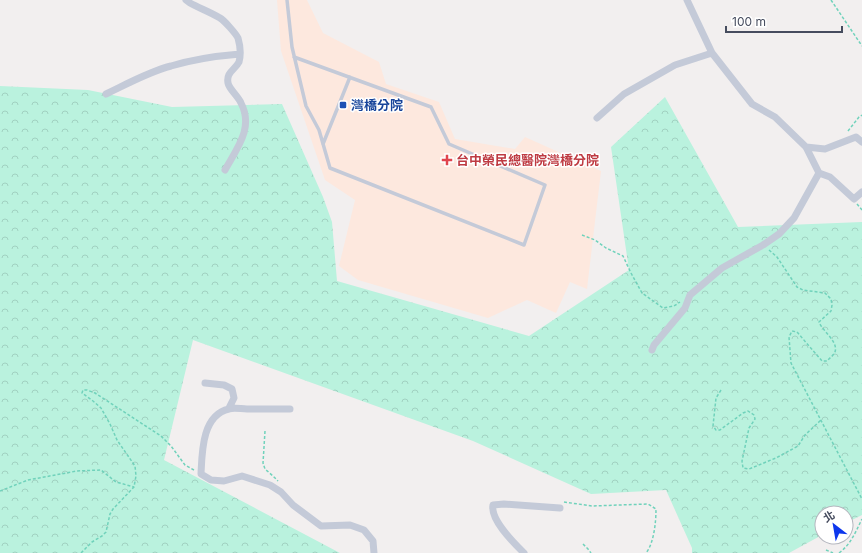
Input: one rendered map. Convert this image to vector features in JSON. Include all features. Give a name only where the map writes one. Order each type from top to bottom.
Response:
[{"type":"street","points":[[186,0],[221,18],[238,37],[240,54],[238,63],[227,76],[227,82],[228,86],[239,99],[244,108],[247,119],[241,143],[225,170]]},
{"type":"street","points":[[687,0],[712,53],[752,104],[775,117],[806,147],[819,173],[830,177],[854,200],[862,192]]},
{"type":"street","points":[[597,118],[624,94],[675,65],[712,53]]},
{"type":"street","points":[[106,94],[149,73],[170,66],[205,57],[240,54]]},
{"type":"street","points":[[806,147],[825,149],[856,137],[862,142]]},
{"type":"street","points":[[652,350],[654,345],[685,308],[690,295],[722,268],[763,245],[779,234],[794,218],[819,173]]},
{"type":"street","points":[[205,383],[224,385],[232,389],[234,398],[229,408]]},
{"type":"street","points":[[290,409],[229,408],[219,413],[212,419],[206,431],[201,474],[211,480],[224,481],[242,476],[270,485],[281,492],[293,505],[321,526],[350,525],[364,530],[373,541],[374,553]]},
{"type":"street","points":[[524,553],[509,537],[496,518],[492,510],[493,504],[560,508]]},
{"type":"lane","points":[[287,0],[292,47],[294,57],[306,106],[319,130],[330,168],[524,245],[545,184],[449,144],[431,107],[294,57]]},
{"type":"lane","points":[[323,144],[350,78]]},
{"type":"path","points":[[831,0],[862,46]]},
{"type":"path","points":[[847,133],[862,115]]},
{"type":"path","points":[[582,235],[595,240],[606,248],[623,256],[642,293],[664,308],[674,306],[690,295]]},
{"type":"path","points":[[763,245],[776,257],[797,287],[803,290],[825,292],[831,299],[831,311],[819,322],[821,327],[832,340],[836,348],[835,352],[827,361],[822,361],[797,332],[792,331],[789,337],[791,363],[862,499]]},
{"type":"path","points":[[81,553],[92,542],[106,532],[113,508],[134,487],[136,476],[134,466],[117,440],[101,408],[82,393],[83,390],[95,393],[160,436],[171,446],[185,465],[201,474]]},
{"type":"path","points":[[721,390],[716,398],[713,426],[716,430],[720,430],[742,413],[748,411],[754,415],[755,419],[749,428],[742,461],[743,468],[750,469],[776,458],[798,446],[805,435],[821,420]]},
{"type":"path","points":[[265,431],[263,463],[265,469],[281,484],[281,492]]},
{"type":"path","points":[[0,491],[28,480],[83,470],[101,470],[116,482],[134,487]]},
{"type":"path","points":[[560,508],[564,502],[592,506],[648,504],[656,509],[656,524],[649,549],[646,553]]},
{"type":"path","points":[[839,553],[852,541],[862,519]]},
{"type":"path","points":[[583,544],[591,553]]},
{"type":"path","points":[[826,550],[833,553]]},
{"type":"shaded area","name":"台中榮民總醫院灣橋分院","points":[[277,0],[307,0],[323,33],[379,62],[386,84],[439,102],[455,139],[515,149],[525,137],[601,171],[587,289],[570,282],[556,313],[527,300],[488,318],[358,280],[339,266],[355,200],[325,180],[281,51]]},
{"type":"green space","points":[[0,86],[88,90],[172,107],[282,104],[323,197],[332,222],[337,281],[529,336],[629,270],[611,147],[665,97],[738,227],[862,222],[862,515],[854,519],[854,505],[814,505],[814,539],[789,553],[692,553],[692,548],[666,490],[591,494],[473,441],[193,340],[164,460],[340,553],[0,553]]},
{"type":"place","name":"灣橋分院","points":[[343,105]]},
{"type":"place","name":"台中榮民總醫院灣橋分院","points":[[447,160]]}]
